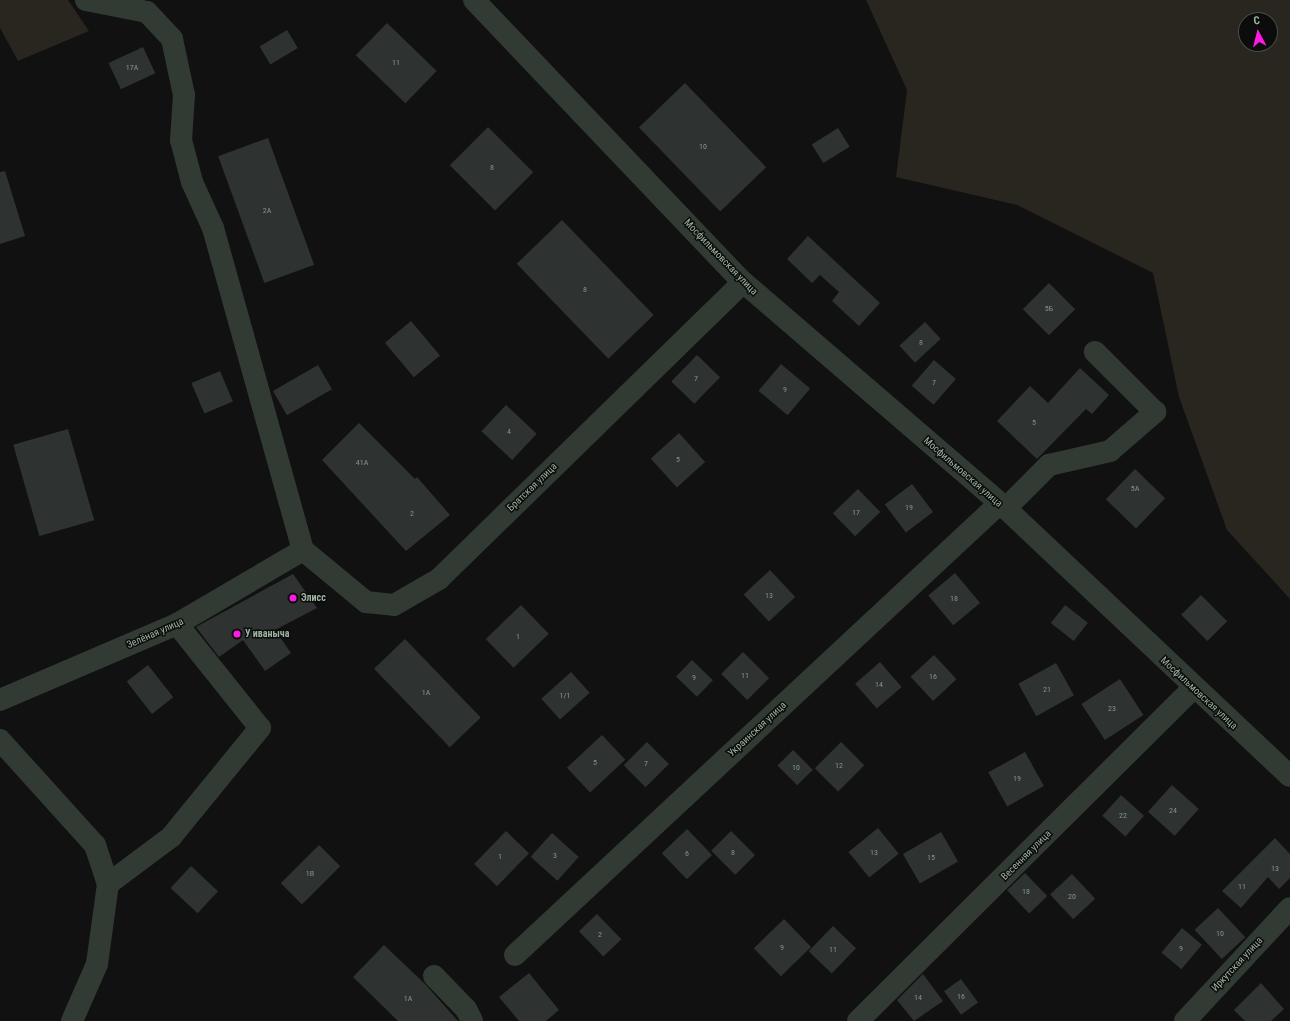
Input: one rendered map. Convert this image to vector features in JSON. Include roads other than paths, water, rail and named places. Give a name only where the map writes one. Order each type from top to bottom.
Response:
[{"type":"street","points":[[86,0],[147,12],[172,39],[184,95],[180,140],[192,182],[213,228],[303,550]]},
{"type":"street","name":"Мосфильмовская улица","points":[[474,0],[743,282],[1003,506],[1193,688],[1290,776]]},
{"type":"street","name":"Братская улица","points":[[303,550],[366,602],[394,605],[439,579],[743,282]]},
{"type":"street","name":"Мосфильмовская улица","points":[[1003,506],[1048,465],[1110,450],[1155,412],[1094,352]]},
{"type":"street","name":"Украинская улица","points":[[515,955],[1003,506]]},
{"type":"street","name":"Зелёная улица","points":[[0,700],[178,624],[303,550]]},
{"type":"street","points":[[108,884],[171,837],[260,728],[178,624]]},
{"type":"street","name":"Весенняя улица","points":[[858,1021],[1193,688]]},
{"type":"street","points":[[0,740],[94,845],[108,884],[97,964],[72,1021]]},
{"type":"street","name":"Иркутская улица","points":[[1185,1021],[1290,908]]},
{"type":"street","points":[[434,976],[466,1009],[472,1021]]},
{"type":"place","name":"Элисс","points":[[293,598]]},
{"type":"place","name":"У иваныча","points":[[237,634]]}]
